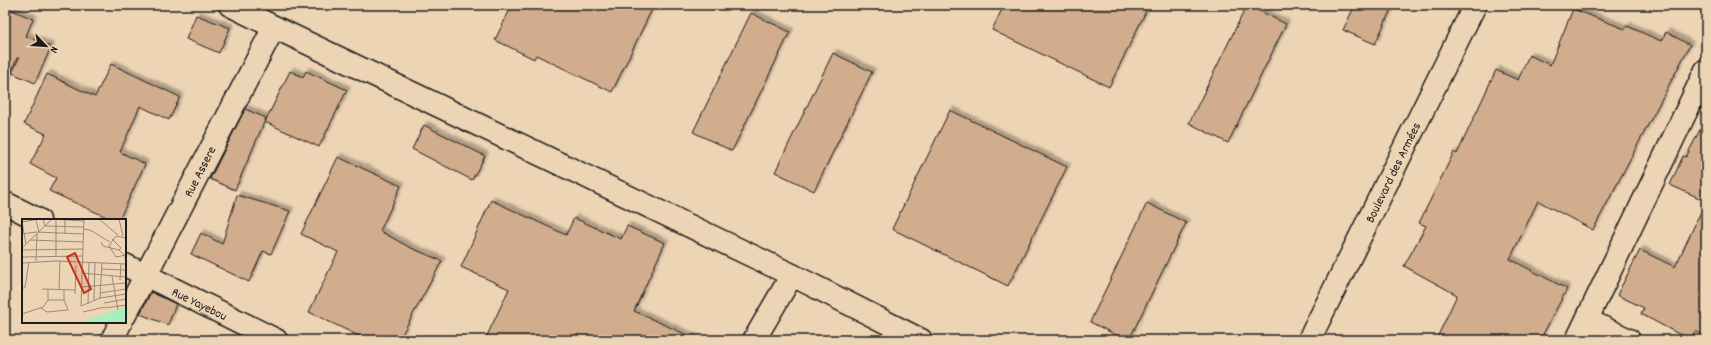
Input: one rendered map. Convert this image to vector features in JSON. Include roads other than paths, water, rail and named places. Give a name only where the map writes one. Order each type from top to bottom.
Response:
[{"type":"street","points":[[230,5],[792,276],[921,340]]},
{"type":"street","name":"Boulevard des Armées","points":[[1309,340],[1475,5]]},
{"type":"street","name":"Rue Assere","points":[[126,313],[274,27]]},
{"type":"street","points":[[1577,340],[1706,70]]},
{"type":"street","points":[[5,203],[37,219]]},
{"type":"street","name":"Rue Yayebou","points":[[126,265],[276,340]]},
{"type":"street","points":[[754,340],[792,276]]},
{"type":"street","points":[[1587,320],[1629,340]]},
{"type":"street","points":[[112,340],[120,323]]}]
